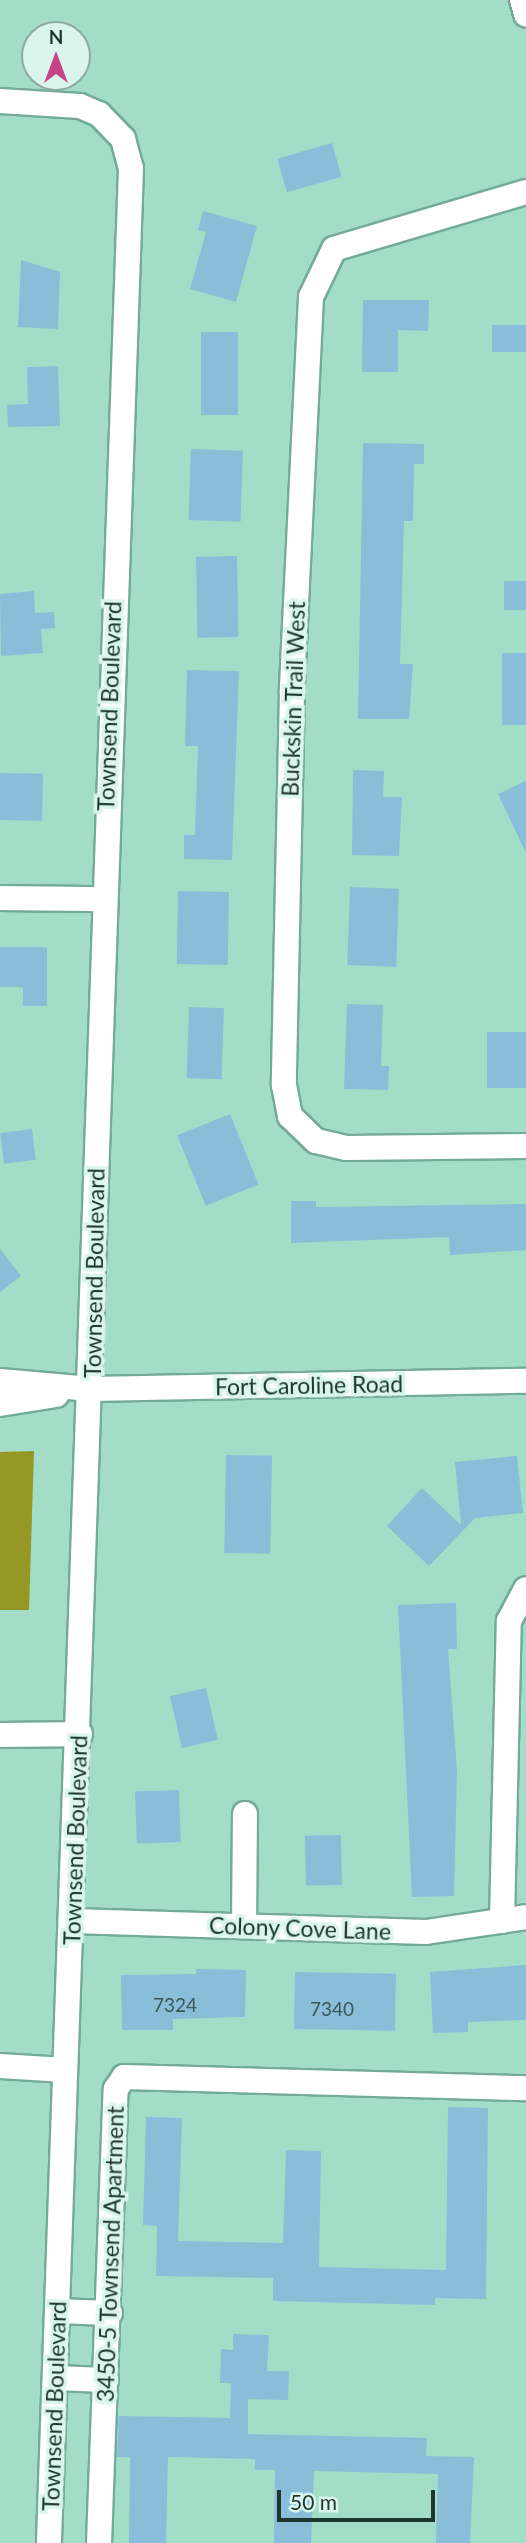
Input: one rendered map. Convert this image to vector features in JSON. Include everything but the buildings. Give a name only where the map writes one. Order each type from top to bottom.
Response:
[{"type":"street","points":[[522,0],[526,14]]},
{"type":"street","name":"Townsend Boulevard","points":[[0,101],[80,106],[99,114],[123,139],[131,168],[101,899],[91,1389],[49,2543]]},
{"type":"street","name":"Buckskin Trail West","points":[[526,192],[334,249],[324,260],[311,297],[285,916],[286,1105],[306,1134],[346,1148],[526,1146]]},
{"type":"street","points":[[0,898],[101,899]]},
{"type":"street","name":"Fort Caroline Road","points":[[0,1381],[91,1389],[526,1381]]},
{"type":"street","name":"Fort Caroline Road","points":[[0,1404],[91,1389]]},
{"type":"street","points":[[514,1919],[509,1621],[526,1588]]},
{"type":"street","points":[[0,1735],[80,1734]]},
{"type":"street","points":[[244,1926],[245,1814]]},
{"type":"street","name":"Colony Cove Lane","points":[[73,1920],[426,1932],[514,1919]]},
{"type":"street","points":[[0,2066],[65,2070]]},
{"type":"street","name":"3450-5 Townsend Apartment","points":[[99,2543],[110,2313],[116,2089],[124,2077],[526,2088]]},
{"type":"street","points":[[57,2311],[110,2313]]},
{"type":"street","points":[[55,2378],[106,2380]]},
{"type":"shaded area","points":[[34,1451],[29,1610],[0,1610],[0,1452]]}]
